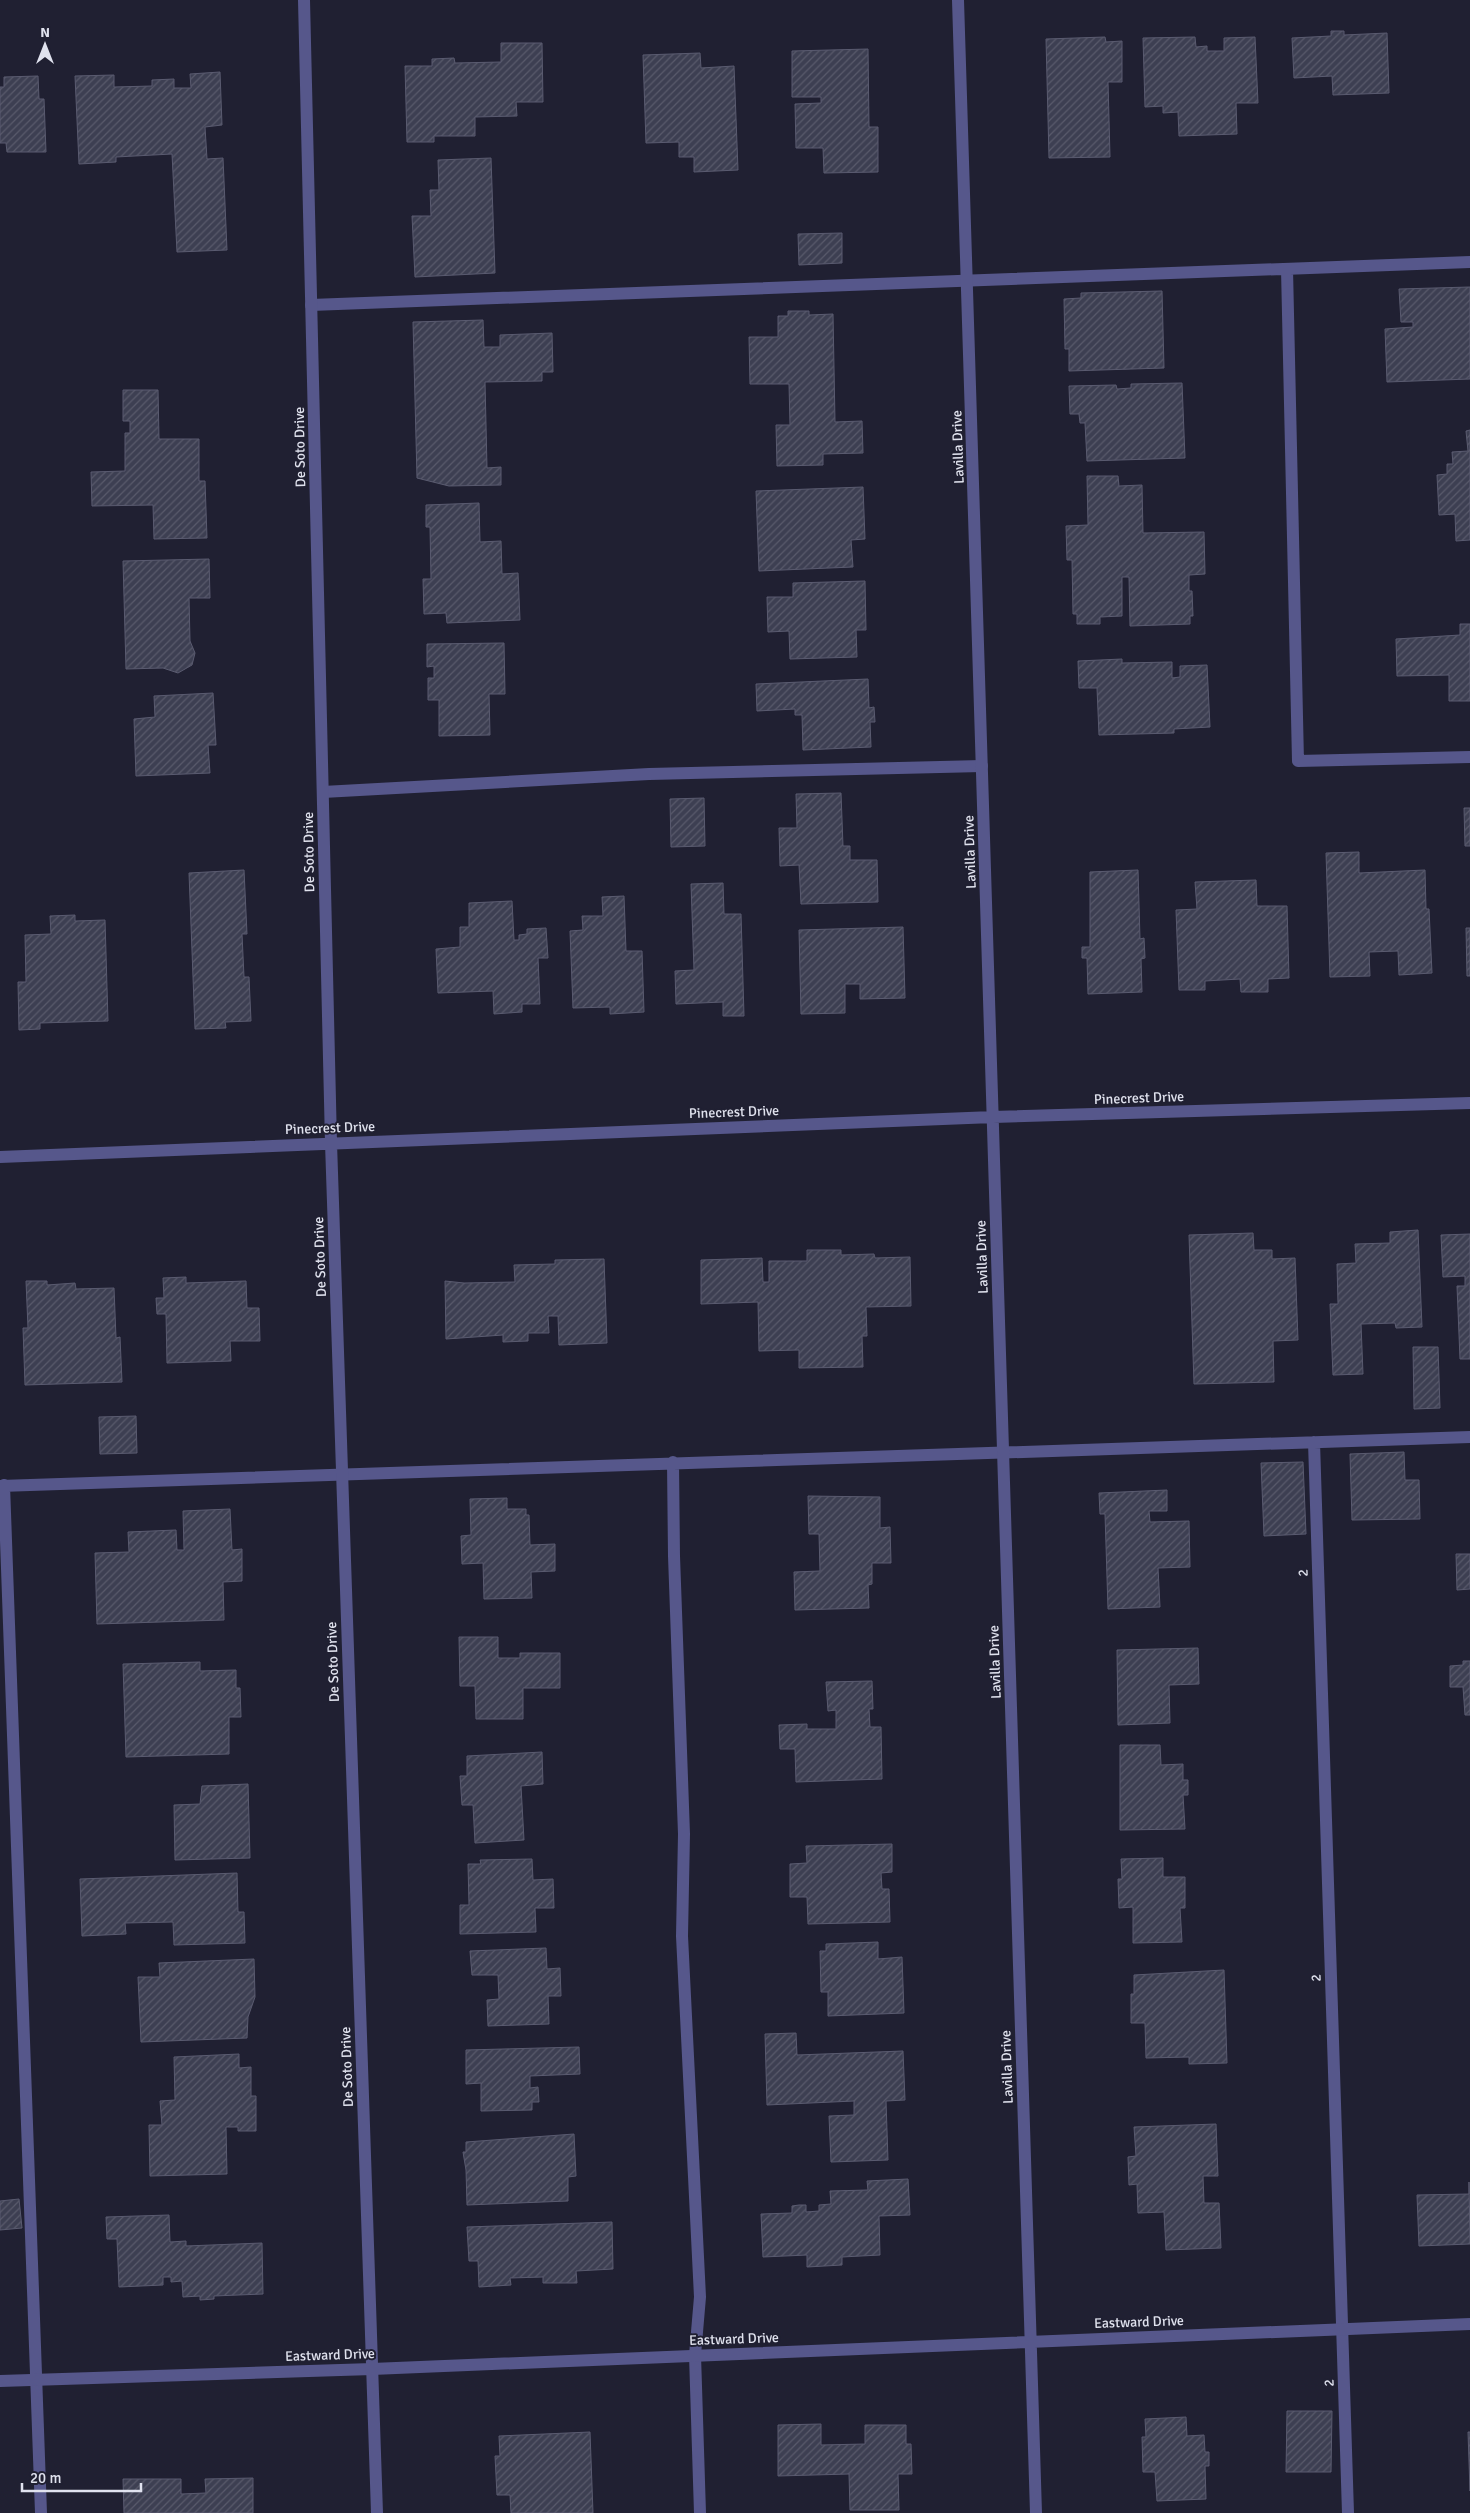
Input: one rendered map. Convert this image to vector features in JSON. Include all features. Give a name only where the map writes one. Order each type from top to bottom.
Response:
[{"type":"street","name":"De Soto Drive","points":[[304,0],[331,1143],[377,2513]]},
{"type":"street","name":"Lavilla Drive","points":[[958,0],[1036,2513]]},
{"type":"street","points":[[311,305],[968,279],[1470,262]]},
{"type":"street","points":[[1287,269],[1298,761],[1470,757]]},
{"type":"street","points":[[323,792],[649,774],[982,766]]},
{"type":"street","name":"Pinecrest Drive","points":[[0,1157],[993,1117],[1470,1103]]},
{"type":"street","points":[[42,2513],[2,1486],[342,1473],[1470,1437]]},
{"type":"street","name":"2","points":[[1314,1442],[1348,2513]]},
{"type":"street","points":[[673,1462],[674,1556],[684,1834],[682,1936],[700,2297],[695,2355],[700,2513]]},
{"type":"street","name":"Eastward Drive","points":[[0,2381],[1470,2324]]},
{"type":"building","points":[[1331,31],[1344,31],[1344,35],[1387,33],[1389,93],[1333,95],[1332,76],[1294,78],[1292,38],[1331,36]]},
{"type":"building","points":[[1105,37],[1106,42],[1122,41],[1122,82],[1108,82],[1110,157],[1049,158],[1046,39]]},
{"type":"building","points":[[1195,37],[1196,47],[1207,46],[1207,51],[1224,51],[1224,38],[1255,37],[1258,103],[1236,103],[1237,134],[1179,136],[1178,112],[1163,113],[1163,106],[1145,107],[1143,38]]},
{"type":"building","points":[[501,43],[542,43],[543,102],[516,102],[517,116],[475,117],[475,136],[434,136],[434,142],[407,142],[405,66],[432,66],[432,59],[454,58],[455,63],[501,62]]},
{"type":"building","points":[[868,49],[869,127],[878,127],[878,172],[824,173],[823,148],[796,148],[795,104],[821,103],[821,97],[792,97],[792,51]]},
{"type":"building","points":[[700,53],[701,68],[734,66],[738,170],[694,172],[694,157],[679,157],[679,142],[646,143],[643,55]]},
{"type":"building","points":[[220,72],[222,125],[205,127],[207,159],[223,158],[227,250],[177,252],[172,154],[116,157],[116,162],[79,164],[75,76],[114,75],[114,87],[152,86],[152,80],[174,79],[174,88],[191,88],[190,74]]},
{"type":"building","points":[[38,76],[39,99],[44,99],[46,152],[7,152],[6,143],[0,143],[0,87],[4,87],[4,77]]},
{"type":"building","points":[[491,158],[495,273],[415,277],[412,216],[431,216],[430,190],[439,190],[438,160]]},
{"type":"building","points":[[842,233],[842,263],[799,265],[798,234]]},
{"type":"building","points":[[1470,287],[1470,379],[1387,382],[1385,329],[1413,327],[1413,322],[1401,322],[1399,289]]},
{"type":"building","points":[[1162,291],[1164,368],[1069,371],[1069,349],[1065,349],[1064,299],[1081,298],[1081,293]]},
{"type":"building","points":[[788,311],[809,311],[809,315],[833,314],[835,422],[862,421],[863,453],[823,454],[823,465],[777,466],[776,425],[790,425],[789,384],[750,384],[749,337],[778,337],[778,316],[788,316]]},
{"type":"building","points":[[483,320],[484,347],[500,347],[500,335],[552,333],[553,372],[542,372],[542,381],[485,382],[487,468],[501,467],[501,485],[449,486],[417,478],[413,322]]},
{"type":"building","points":[[1182,383],[1185,458],[1087,461],[1085,423],[1080,423],[1079,414],[1070,414],[1069,386],[1116,385],[1117,389],[1131,388],[1131,384]]},
{"type":"building","points":[[123,390],[158,390],[159,439],[199,439],[199,481],[205,481],[207,538],[154,539],[153,505],[92,506],[91,472],[125,471],[125,433],[130,433],[130,421],[123,421]]},
{"type":"building","points":[[1470,430],[1470,540],[1456,541],[1455,514],[1439,515],[1437,475],[1447,474],[1447,464],[1453,464],[1452,452],[1468,451],[1466,431]]},
{"type":"building","points":[[1087,476],[1118,476],[1119,486],[1142,485],[1143,533],[1204,532],[1205,574],[1189,575],[1189,591],[1192,591],[1193,616],[1190,616],[1190,624],[1130,626],[1129,577],[1122,577],[1122,616],[1100,617],[1100,624],[1077,624],[1077,614],[1073,614],[1072,560],[1067,560],[1066,526],[1088,525]]},
{"type":"building","points":[[863,487],[865,539],[851,540],[853,567],[759,571],[756,491]]},
{"type":"building","points":[[479,503],[480,542],[501,541],[502,574],[518,573],[520,620],[447,623],[446,613],[424,614],[423,579],[431,579],[430,527],[426,527],[426,505]]},
{"type":"building","points":[[209,559],[210,598],[189,598],[190,641],[195,653],[192,665],[178,673],[163,668],[126,669],[123,561]]},
{"type":"building","points":[[865,581],[866,630],[856,630],[857,657],[790,659],[789,631],[768,632],[767,597],[793,597],[793,583]]},
{"type":"building","points":[[1460,624],[1470,624],[1470,701],[1449,701],[1449,675],[1397,676],[1396,639],[1460,635]]},
{"type":"building","points":[[504,643],[505,694],[489,694],[490,735],[439,736],[439,700],[428,700],[428,678],[434,678],[434,666],[427,667],[427,644]]},
{"type":"building","points":[[1122,659],[1122,663],[1172,662],[1172,678],[1180,677],[1180,666],[1207,665],[1210,727],[1174,729],[1174,733],[1099,735],[1097,688],[1079,688],[1078,661]]},
{"type":"building","points":[[868,679],[869,708],[874,707],[875,722],[870,722],[871,747],[803,750],[802,715],[795,715],[795,709],[757,711],[756,684]]},
{"type":"building","points":[[213,693],[216,745],[208,745],[210,773],[136,776],[134,719],[155,717],[154,696]]},
{"type":"building","points":[[841,793],[843,846],[850,846],[850,860],[877,860],[878,902],[801,904],[799,865],[780,866],[779,828],[797,828],[796,794]]},
{"type":"building","points":[[704,798],[705,846],[671,847],[670,799]]},
{"type":"building","points":[[1464,808],[1470,808],[1470,846],[1465,846]]},
{"type":"building","points":[[1359,852],[1359,873],[1425,870],[1426,909],[1429,909],[1432,973],[1399,975],[1398,951],[1369,952],[1370,976],[1330,977],[1326,853]]},
{"type":"building","points":[[244,870],[247,934],[242,934],[244,977],[249,977],[251,1021],[225,1022],[226,1028],[195,1029],[189,873]]},
{"type":"building","points":[[1138,870],[1140,939],[1144,938],[1145,958],[1141,959],[1142,992],[1088,994],[1087,958],[1082,958],[1082,947],[1090,947],[1090,872]]},
{"type":"building","points":[[1256,880],[1257,906],[1287,906],[1289,978],[1268,979],[1268,992],[1241,992],[1240,979],[1205,981],[1205,990],[1179,990],[1176,910],[1197,909],[1195,882]]},
{"type":"building","points":[[723,883],[724,914],[741,914],[744,1016],[723,1016],[723,1002],[676,1004],[675,971],[694,970],[691,884]]},
{"type":"building","points":[[624,896],[626,951],[642,951],[644,1012],[610,1014],[610,1007],[573,1008],[570,931],[583,930],[582,916],[603,916],[602,897]]},
{"type":"building","points":[[512,901],[514,940],[519,940],[519,935],[527,934],[527,929],[546,928],[548,958],[538,958],[540,1004],[522,1004],[522,1012],[494,1014],[493,991],[438,993],[436,949],[460,947],[460,927],[469,927],[469,903]]},
{"type":"building","points":[[75,915],[75,921],[105,920],[108,1021],[40,1023],[40,1029],[19,1030],[18,982],[26,982],[25,935],[51,934],[50,916]]},
{"type":"building","points":[[903,927],[905,998],[860,999],[860,984],[845,984],[845,1013],[801,1014],[799,930]]},
{"type":"building","points":[[1466,928],[1470,928],[1470,976],[1467,976]]},
{"type":"building","points":[[1418,1230],[1422,1327],[1396,1328],[1395,1323],[1361,1324],[1363,1374],[1333,1375],[1330,1304],[1338,1304],[1337,1264],[1356,1263],[1355,1244],[1390,1243],[1390,1232]]},
{"type":"building","points":[[1253,1233],[1254,1250],[1272,1250],[1272,1259],[1295,1258],[1298,1340],[1273,1341],[1274,1382],[1194,1384],[1189,1235]]},
{"type":"building","points":[[1470,1234],[1470,1359],[1460,1359],[1457,1286],[1465,1286],[1465,1276],[1443,1277],[1441,1235]]},
{"type":"building","points":[[807,1250],[841,1250],[841,1255],[874,1254],[875,1258],[910,1257],[911,1306],[866,1307],[867,1336],[862,1336],[863,1367],[799,1368],[799,1350],[759,1351],[758,1302],[701,1304],[701,1260],[762,1258],[763,1282],[769,1282],[769,1261],[807,1261]]},
{"type":"building","points":[[604,1259],[607,1343],[559,1345],[558,1316],[548,1316],[549,1333],[528,1333],[528,1341],[503,1342],[503,1335],[446,1339],[445,1281],[464,1283],[515,1282],[514,1265],[555,1264],[555,1260]]},
{"type":"building","points":[[186,1277],[186,1283],[246,1281],[247,1308],[259,1308],[260,1341],[230,1341],[231,1361],[167,1363],[166,1314],[157,1314],[156,1298],[164,1298],[163,1278]]},
{"type":"building","points":[[26,1281],[47,1281],[47,1285],[75,1283],[76,1289],[114,1288],[116,1338],[120,1337],[122,1382],[25,1385],[23,1328],[28,1328]]},
{"type":"building","points":[[1413,1347],[1438,1347],[1440,1408],[1414,1409]]},
{"type":"building","points":[[136,1416],[137,1453],[100,1454],[99,1417]]},
{"type":"building","points":[[1404,1452],[1405,1480],[1419,1480],[1420,1519],[1352,1520],[1350,1454]]},
{"type":"building","points":[[1303,1462],[1306,1534],[1264,1536],[1261,1463]]},
{"type":"building","points":[[1167,1490],[1167,1511],[1149,1511],[1150,1522],[1189,1521],[1190,1567],[1158,1568],[1160,1607],[1108,1609],[1105,1514],[1100,1514],[1099,1493]]},
{"type":"building","points":[[808,1496],[880,1497],[880,1528],[890,1527],[891,1563],[872,1563],[872,1584],[868,1585],[869,1608],[795,1610],[794,1572],[820,1571],[819,1534],[809,1534]]},
{"type":"building","points":[[507,1498],[507,1509],[526,1509],[526,1515],[529,1515],[530,1545],[555,1544],[555,1571],[531,1572],[532,1598],[484,1599],[483,1563],[462,1564],[461,1536],[471,1535],[470,1499]]},
{"type":"building","points":[[230,1509],[232,1550],[242,1549],[242,1581],[223,1582],[224,1620],[97,1624],[95,1553],[129,1552],[128,1532],[176,1530],[177,1550],[184,1550],[183,1511]]},
{"type":"building","points":[[1456,1554],[1470,1554],[1470,1589],[1457,1590]]},
{"type":"building","points":[[459,1637],[498,1637],[498,1658],[520,1658],[520,1653],[560,1653],[560,1688],[523,1688],[523,1719],[476,1719],[475,1686],[460,1686]]},
{"type":"building","points":[[1198,1648],[1199,1684],[1169,1685],[1170,1723],[1118,1725],[1117,1650]]},
{"type":"building","points":[[1463,1661],[1470,1661],[1470,1715],[1465,1715],[1463,1687],[1450,1687],[1450,1666],[1463,1665]]},
{"type":"building","points":[[200,1662],[200,1671],[236,1670],[236,1688],[240,1688],[241,1717],[229,1717],[229,1754],[126,1757],[123,1664]]},
{"type":"building","points":[[872,1681],[873,1709],[869,1709],[870,1727],[881,1727],[882,1779],[796,1782],[795,1749],[780,1749],[779,1725],[807,1724],[807,1729],[836,1729],[836,1710],[828,1711],[826,1682]]},
{"type":"building","points":[[1120,1745],[1160,1745],[1161,1765],[1183,1764],[1183,1780],[1188,1780],[1188,1795],[1183,1795],[1185,1829],[1120,1830]]},
{"type":"building","points":[[542,1752],[543,1784],[521,1786],[524,1840],[475,1843],[473,1805],[462,1805],[460,1776],[467,1776],[467,1756]]},
{"type":"building","points":[[248,1784],[250,1858],[175,1860],[174,1805],[200,1804],[202,1786]]},
{"type":"building","points":[[892,1844],[892,1872],[881,1873],[882,1889],[889,1889],[890,1922],[808,1924],[807,1897],[790,1897],[790,1864],[807,1863],[806,1846]]},
{"type":"building","points":[[1163,1858],[1163,1877],[1185,1877],[1185,1908],[1180,1908],[1182,1942],[1133,1943],[1133,1907],[1119,1908],[1118,1879],[1122,1879],[1121,1859]]},
{"type":"building","points":[[532,1859],[533,1880],[553,1879],[554,1908],[535,1908],[536,1932],[460,1934],[460,1905],[469,1905],[468,1864],[481,1864],[480,1860]]},
{"type":"building","points":[[237,1873],[238,1912],[244,1912],[245,1943],[174,1945],[173,1922],[125,1923],[126,1934],[82,1936],[80,1879]]},
{"type":"building","points":[[878,1942],[878,1959],[902,1957],[904,2013],[828,2016],[828,1992],[821,1992],[820,1951],[826,1951],[826,1944]]},
{"type":"building","points":[[546,1948],[547,1969],[560,1968],[561,1996],[548,1996],[549,2024],[488,2026],[487,2000],[499,1999],[498,1975],[472,1975],[470,1951]]},
{"type":"building","points":[[254,1959],[255,1997],[248,2017],[247,2038],[141,2042],[138,1977],[160,1977],[159,1963]]},
{"type":"building","points":[[1224,1970],[1227,2063],[1189,2064],[1189,2057],[1146,2058],[1145,2023],[1131,2023],[1131,1994],[1134,1994],[1134,1975]]},
{"type":"building","points":[[796,2033],[797,2055],[903,2051],[905,2100],[886,2101],[888,2160],[831,2162],[829,2116],[854,2115],[854,2101],[767,2105],[765,2034]]},
{"type":"building","points":[[579,2047],[580,2074],[530,2076],[530,2088],[538,2087],[539,2102],[532,2102],[532,2110],[481,2111],[481,2083],[466,2084],[466,2050]]},
{"type":"building","points":[[239,2054],[239,2068],[251,2067],[251,2096],[256,2096],[256,2131],[238,2131],[238,2127],[226,2127],[227,2174],[150,2176],[149,2125],[162,2125],[160,2101],[175,2100],[174,2057]]},
{"type":"building","points":[[1216,2124],[1218,2176],[1203,2176],[1204,2203],[1219,2203],[1221,2248],[1166,2250],[1164,2212],[1138,2213],[1137,2184],[1129,2185],[1128,2157],[1136,2156],[1134,2127]]},
{"type":"building","points":[[574,2134],[576,2176],[568,2177],[568,2201],[467,2205],[466,2170],[463,2152],[466,2152],[466,2142]]},
{"type":"building","points":[[908,2179],[910,2215],[879,2216],[880,2255],[842,2257],[842,2265],[807,2267],[807,2255],[763,2257],[761,2214],[792,2213],[792,2206],[799,2205],[806,2205],[806,2212],[819,2211],[819,2205],[831,2204],[830,2191],[868,2190],[867,2181]]},
{"type":"building","points":[[1469,2182],[1470,2244],[1419,2246],[1417,2195],[1469,2194]]},
{"type":"building","points":[[19,2199],[22,2228],[0,2230],[0,2201]]},
{"type":"building","points":[[169,2215],[170,2242],[186,2241],[186,2246],[262,2243],[263,2294],[214,2296],[214,2299],[200,2300],[200,2296],[183,2297],[182,2281],[171,2282],[171,2277],[163,2277],[163,2285],[119,2287],[117,2239],[107,2239],[106,2217]]},
{"type":"building","points":[[612,2222],[613,2269],[576,2271],[577,2283],[543,2283],[543,2277],[510,2278],[511,2285],[479,2287],[478,2261],[469,2261],[467,2227]]},
{"type":"building","points":[[1287,2411],[1332,2411],[1331,2472],[1286,2472]]},
{"type":"building","points":[[1186,2417],[1187,2436],[1204,2435],[1205,2452],[1209,2452],[1209,2466],[1205,2466],[1206,2499],[1157,2501],[1155,2472],[1143,2472],[1142,2437],[1146,2437],[1145,2419]]},
{"type":"building","points":[[821,2424],[821,2445],[865,2444],[865,2425],[906,2425],[906,2444],[911,2444],[912,2474],[898,2474],[899,2510],[850,2510],[849,2474],[778,2476],[778,2425]]},
{"type":"building","points":[[590,2432],[593,2513],[511,2513],[510,2495],[497,2495],[495,2456],[500,2456],[499,2436]]},
{"type":"building","points":[[1468,2432],[1470,2432],[1470,2491]]},
{"type":"building","points":[[253,2478],[253,2513],[124,2513],[123,2479],[181,2479],[181,2494],[206,2493],[205,2479]]}]
